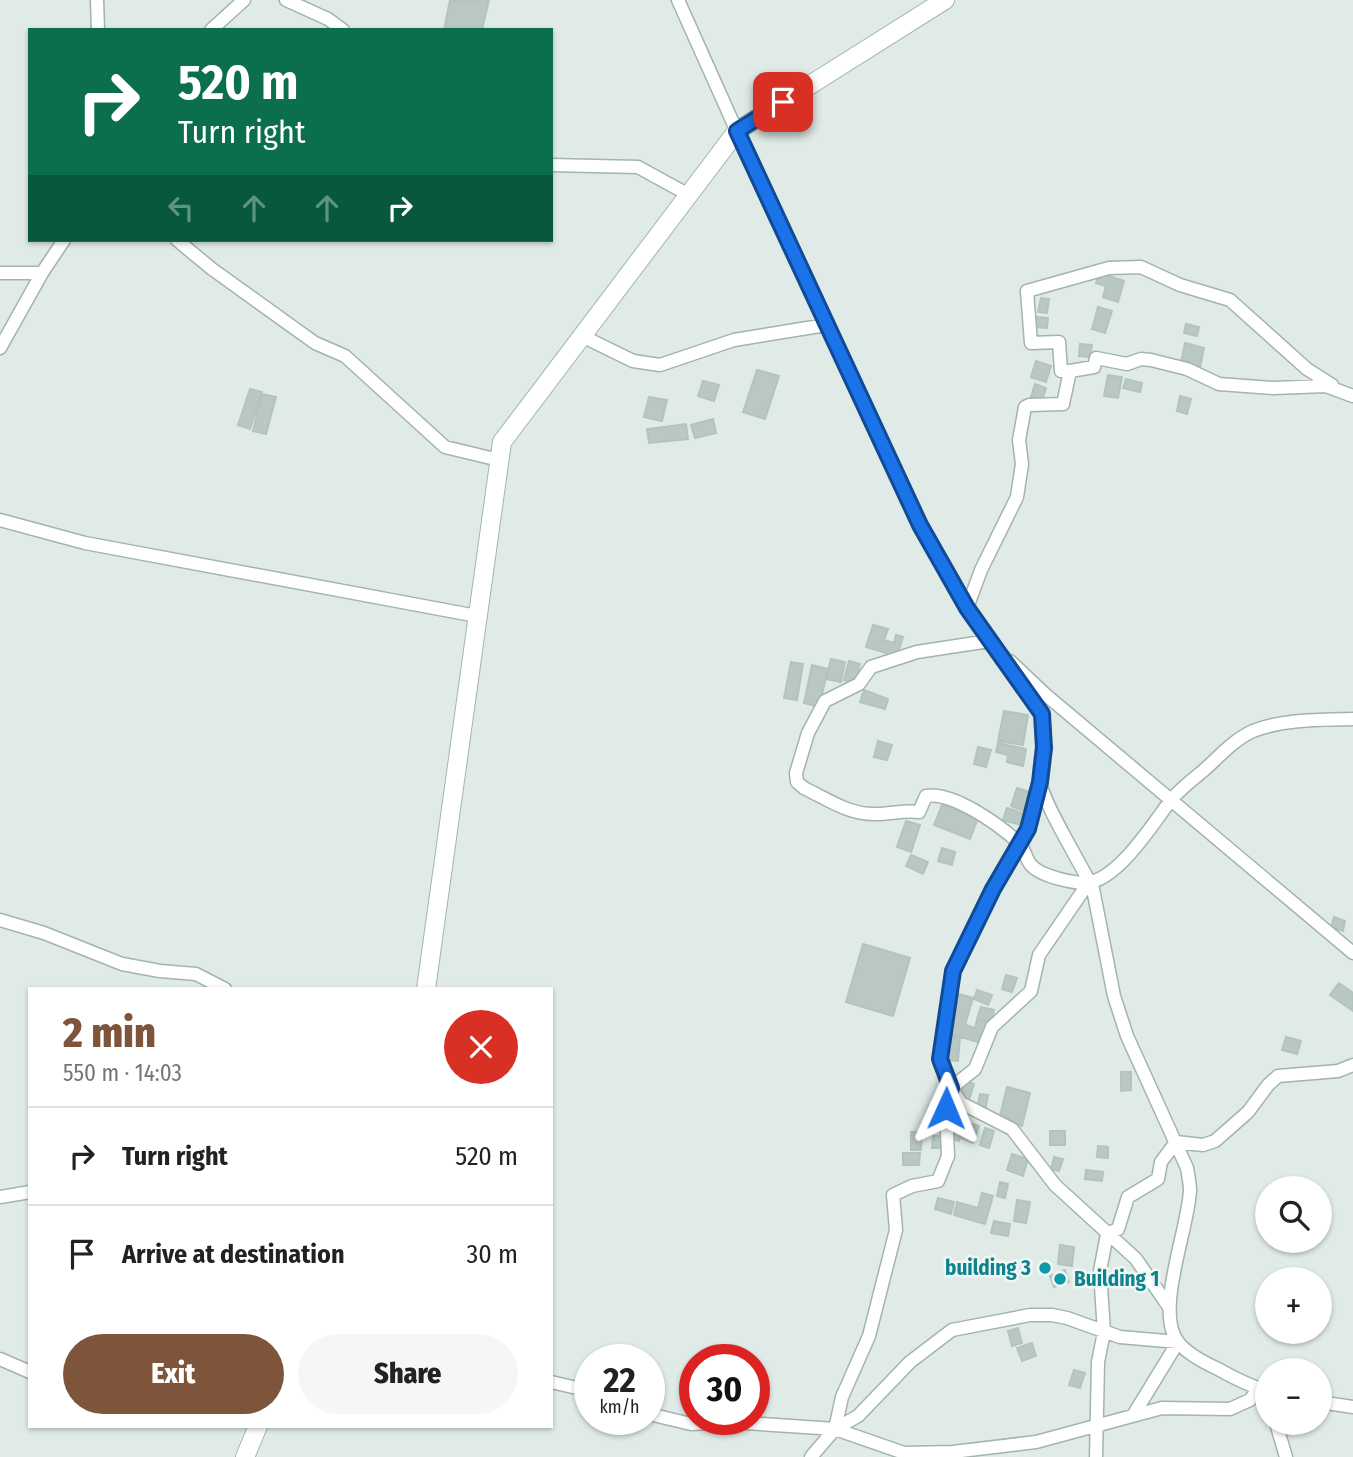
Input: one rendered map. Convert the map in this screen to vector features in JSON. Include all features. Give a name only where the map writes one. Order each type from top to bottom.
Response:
[{"type":"main road","points":[[426,987],[502,442],[737,131],[945,0]]},
{"type":"main road","points":[[245,1457],[257,1428]]},
{"type":"street","points":[[97,0],[98,28]]},
{"type":"street","points":[[213,28],[244,0]]},
{"type":"street","points":[[286,0],[328,19],[340,28]]},
{"type":"street","points":[[678,0],[920,525],[967,608],[1042,714],[1044,748],[1040,782],[1028,829],[993,889],[953,971],[940,1059],[951,1088],[961,1103],[1012,1129],[1055,1185],[1136,1259],[1169,1307],[1178,1342],[1135,1414]]},
{"type":"street","points":[[553,164],[638,167],[689,195]]},
{"type":"street","points":[[0,348],[63,242]]},
{"type":"street","points":[[179,242],[212,269],[315,343],[345,356],[445,447],[499,460]]},
{"type":"street","points":[[1338,389],[1326,386],[1273,388],[1219,384],[1177,366],[1141,359],[1127,364],[1096,358],[1094,367],[1061,372],[1059,342],[1031,343],[1027,290],[1109,268],[1141,267],[1181,285],[1230,300],[1307,369],[1353,396]]},
{"type":"street","points":[[0,273],[42,273]]},
{"type":"street","points":[[582,336],[633,361],[660,365],[734,340],[826,325]]},
{"type":"street","points":[[967,608],[981,570],[1017,497],[1022,464],[1019,440],[1026,407],[1063,404],[1070,371]]},
{"type":"street","points":[[0,520],[85,543],[477,616]]},
{"type":"street","points":[[989,641],[1046,695],[1353,953]]},
{"type":"street","points":[[989,641],[918,652],[871,667],[859,684],[825,701],[808,733],[796,773],[797,782],[845,809],[874,815],[905,810],[919,812],[926,796],[937,793],[968,806],[1020,843],[1031,866],[1055,878],[1089,882],[1108,874],[1142,840],[1171,800],[1232,744],[1255,730],[1286,723],[1353,719]]},
{"type":"street","points":[[1040,782],[1089,882],[1102,931],[1114,996],[1127,1036],[1187,1168],[1190,1188],[1169,1307]]},
{"type":"street","points":[[835,1429],[842,1398],[869,1335],[896,1230],[893,1195],[912,1186],[937,1181],[948,1156],[946,1108],[951,1088],[975,1069],[992,1027],[1031,991],[1040,955],[1089,882]]},
{"type":"street","points":[[0,920],[44,933],[122,964],[195,974],[221,987]]},
{"type":"street","points":[[1176,1142],[1203,1146],[1215,1141],[1248,1112],[1268,1084],[1278,1076],[1338,1071],[1353,1065]]},
{"type":"street","points":[[1107,1234],[1118,1229],[1128,1197],[1158,1179],[1161,1162],[1176,1142]]},
{"type":"street","points":[[0,1197],[28,1192]]},
{"type":"street","points":[[1096,1457],[1098,1362],[1104,1332],[1100,1271],[1107,1234]]},
{"type":"street","points":[[811,1457],[835,1429],[858,1416],[910,1362],[953,1330],[1030,1315],[1052,1315],[1120,1336],[1178,1342],[1203,1362],[1255,1387]]},
{"type":"street","points":[[0,1359],[28,1370]]},
{"type":"street","points":[[553,1382],[574,1387]]},
{"type":"street","points":[[665,1418],[691,1424],[730,1422],[835,1429],[904,1453],[937,1455],[1036,1442],[1135,1414],[1180,1406],[1230,1409],[1255,1396]]},
{"type":"street","points":[[1332,1404],[1353,1407]]},
{"type":"street","points":[[1280,1435],[1286,1457]]},
{"type":"building","points":[[450,0],[489,0],[482,28],[444,28]]},
{"type":"building","points":[[1100,273],[1124,281],[1118,302],[1103,297],[1106,286],[1096,283]]},
{"type":"building","points":[[1041,298],[1049,299],[1047,313],[1038,312]]},
{"type":"building","points":[[1098,307],[1112,311],[1105,333],[1092,329]]},
{"type":"building","points":[[1036,317],[1048,318],[1047,328],[1035,327]]},
{"type":"building","points":[[1186,324],[1199,327],[1197,336],[1184,333]]},
{"type":"building","points":[[1185,343],[1204,348],[1200,367],[1181,363]]},
{"type":"building","points":[[1080,344],[1092,345],[1090,357],[1079,356]]},
{"type":"building","points":[[1036,361],[1051,366],[1046,382],[1031,377]]},
{"type":"building","points":[[757,370],[779,376],[765,419],[743,412]]},
{"type":"building","points":[[1108,375],[1122,377],[1118,398],[1104,396]]},
{"type":"building","points":[[1126,379],[1142,383],[1140,392],[1123,388]]},
{"type":"building","points":[[703,381],[719,385],[714,401],[698,396]]},
{"type":"building","points":[[1035,384],[1046,388],[1041,404],[1030,400]]},
{"type":"building","points":[[250,389],[262,392],[250,429],[238,425]]},
{"type":"building","points":[[262,394],[276,397],[266,434],[253,431]]},
{"type":"building","points":[[1180,396],[1191,399],[1187,414],[1177,411]]},
{"type":"building","points":[[649,397],[667,400],[662,421],[644,417]]},
{"type":"building","points":[[713,419],[716,433],[695,438],[691,425]]},
{"type":"building","points":[[686,424],[688,439],[649,443],[647,429]]},
{"type":"building","points":[[873,625],[888,629],[884,640],[894,643],[896,635],[903,637],[897,656],[866,647]]},
{"type":"building","points":[[831,659],[845,662],[841,682],[826,679]]},
{"type":"building","points":[[849,661],[860,664],[855,683],[844,680]]},
{"type":"building","points":[[791,662],[803,664],[797,700],[784,698]]},
{"type":"building","points":[[812,665],[828,669],[819,707],[804,703]]},
{"type":"building","points":[[864,690],[888,699],[885,709],[860,702]]},
{"type":"building","points":[[1004,711],[1028,715],[1023,745],[998,741]]},
{"type":"building","points":[[878,741],[892,745],[887,760],[874,757]]},
{"type":"building","points":[[998,743],[1026,749],[1023,766],[1007,762],[1008,755],[996,752]]},
{"type":"building","points":[[978,747],[991,750],[986,767],[974,764]]},
{"type":"building","points":[[1017,788],[1033,793],[1026,812],[1011,806]]},
{"type":"building","points":[[942,805],[978,818],[970,839],[934,825]]},
{"type":"building","points":[[1007,808],[1025,814],[1021,825],[1003,820]]},
{"type":"building","points":[[906,821],[920,825],[911,852],[897,847]]},
{"type":"building","points":[[942,848],[955,852],[952,865],[938,861]]},
{"type":"building","points":[[911,855],[928,862],[923,874],[906,866]]},
{"type":"building","points":[[1334,917],[1345,921],[1343,931],[1331,927]]},
{"type":"building","points":[[863,944],[910,958],[893,1016],[846,1002]]},
{"type":"building","points":[[1006,975],[1017,978],[1012,992],[1002,989]]},
{"type":"building","points":[[1339,983],[1353,993],[1353,1011],[1330,995]]},
{"type":"building","points":[[977,990],[992,995],[988,1005],[974,999]]},
{"type":"building","points":[[959,994],[973,998],[965,1025],[975,1028],[977,1020],[987,1023],[981,1043],[948,1033]]},
{"type":"building","points":[[981,1007],[994,1010],[991,1023],[977,1019]]},
{"type":"building","points":[[947,1036],[960,1037],[958,1061],[945,1060]]},
{"type":"building","points":[[1286,1037],[1301,1041],[1297,1054],[1282,1050]]},
{"type":"building","points":[[1121,1072],[1131,1072],[1131,1090],[1121,1091]]},
{"type":"building","points":[[962,1080],[974,1084],[969,1100],[957,1096]]},
{"type":"building","points":[[1007,1087],[1030,1093],[1022,1126],[999,1120]]},
{"type":"building","points":[[980,1094],[988,1095],[985,1112],[977,1110]]},
{"type":"building","points":[[951,1120],[963,1123],[959,1141],[947,1138]]},
{"type":"building","points":[[966,1122],[979,1126],[973,1143],[961,1138]]},
{"type":"building","points":[[985,1128],[994,1131],[989,1148],[980,1145]]},
{"type":"building","points":[[1050,1131],[1065,1131],[1065,1145],[1050,1145]]},
{"type":"building","points":[[911,1132],[922,1132],[921,1150],[911,1150]]},
{"type":"building","points":[[933,1136],[945,1136],[945,1148],[932,1148]]},
{"type":"building","points":[[1098,1146],[1108,1147],[1108,1158],[1097,1157]]},
{"type":"building","points":[[903,1153],[920,1153],[919,1165],[903,1165]]},
{"type":"building","points":[[1012,1154],[1028,1159],[1023,1176],[1007,1170]]},
{"type":"building","points":[[1054,1157],[1063,1159],[1059,1171],[1051,1169]]},
{"type":"building","points":[[1086,1170],[1103,1172],[1102,1181],[1085,1179]]},
{"type":"building","points":[[1000,1182],[1008,1184],[1005,1198],[997,1196]]},
{"type":"building","points":[[982,1193],[993,1196],[985,1224],[954,1215],[957,1202],[978,1208]]},
{"type":"building","points":[[938,1198],[954,1202],[951,1214],[935,1209]]},
{"type":"building","points":[[1017,1200],[1030,1202],[1026,1223],[1014,1221]]},
{"type":"building","points":[[994,1221],[1010,1224],[1008,1236],[991,1233]]},
{"type":"building","points":[[1060,1245],[1074,1247],[1072,1266],[1058,1264]]},
{"type":"building","name":"Building 1","points":[[1065,1270],[1069,1282],[1054,1287],[1050,1276]]},
{"type":"building","points":[[1018,1328],[1022,1343],[1012,1346],[1008,1331]]},
{"type":"building","points":[[1032,1343],[1036,1356],[1022,1361],[1017,1348]]},
{"type":"building","points":[[1074,1370],[1085,1373],[1080,1388],[1069,1385]]},
{"type":"place","name":"building 3","points":[[1045,1268]]},
{"type":"place","name":"Building 1","points":[[1060,1279]]},
{"type":"route","points":[[783,102],[737,131],[920,525],[967,608],[1042,714],[1044,748],[1040,782],[1028,829],[993,889],[953,971],[940,1059],[951,1088],[946,1108]]}]
